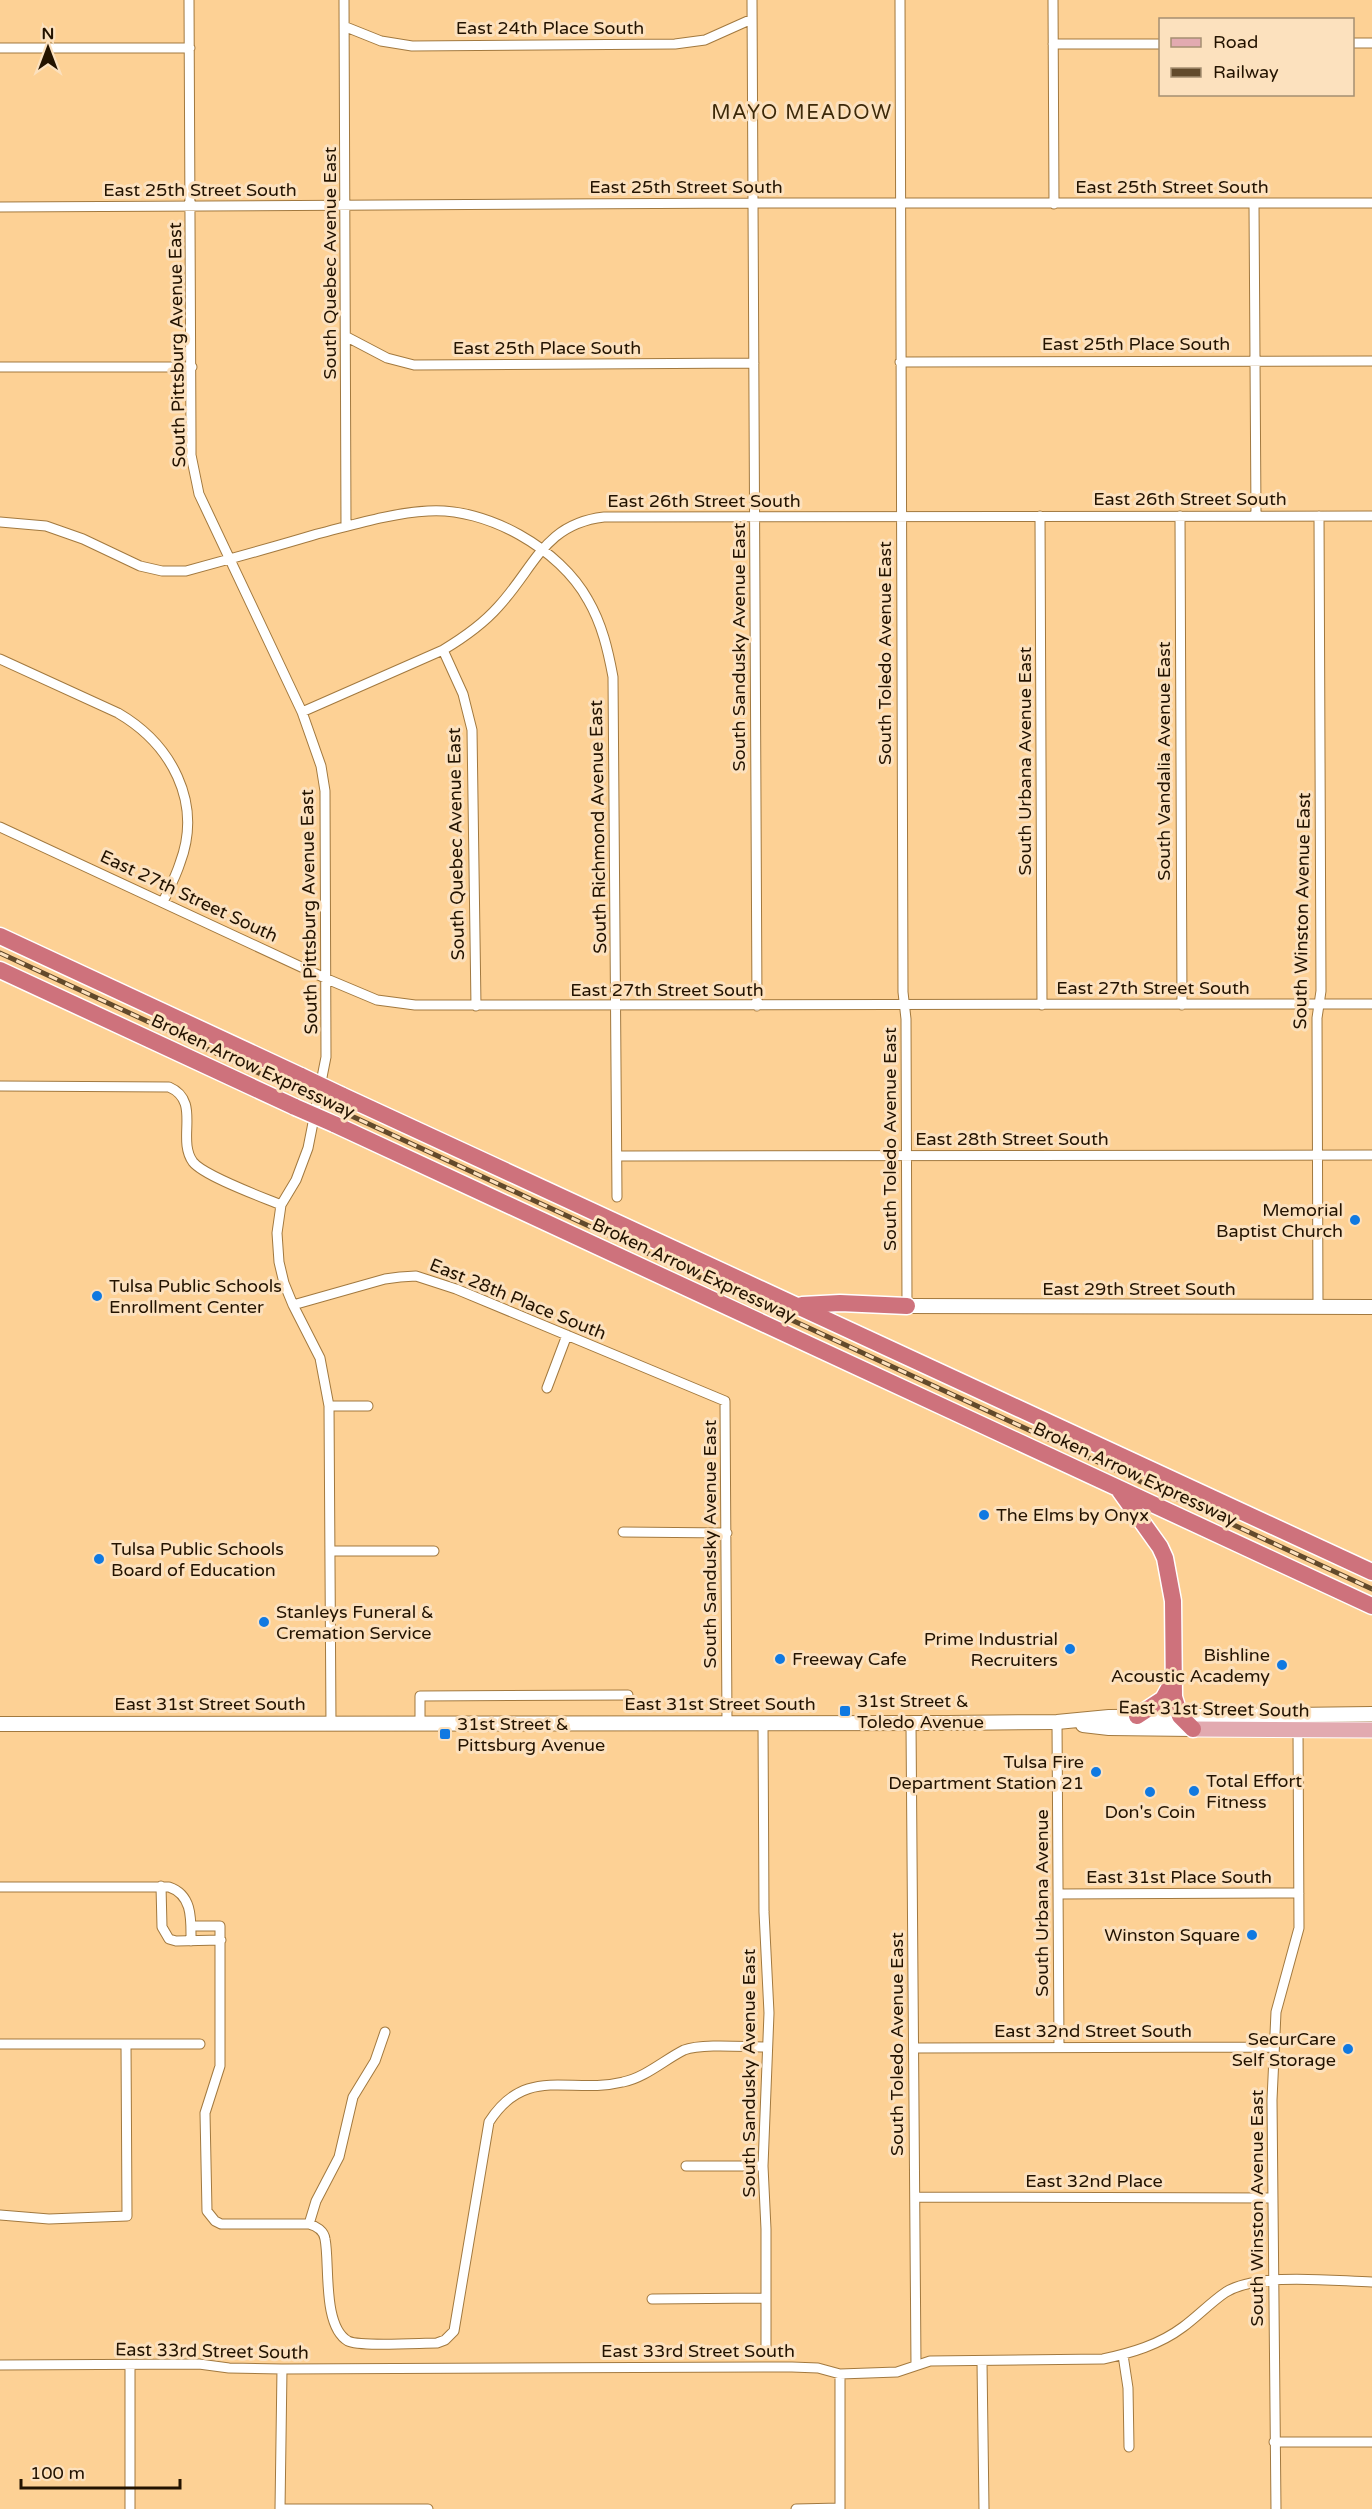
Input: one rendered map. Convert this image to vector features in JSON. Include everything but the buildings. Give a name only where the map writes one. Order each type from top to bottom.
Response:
[{"type":"highway","name":"Broken Arrow Expressway","points":[[0,936],[1372,1572]]},
{"type":"highway","name":"Broken Arrow Expressway","points":[[0,970],[1372,1606]]},
{"type":"highway","points":[[798,1305],[906,1306]]},
{"type":"highway","points":[[1118,1489],[1160,1547],[1169,1573],[1173,1601],[1175,1706],[1180,1716],[1193,1729]]},
{"type":"highway","points":[[1137,1716],[1162,1699],[1173,1681]]},
{"type":"main road","name":"East 29th Street South","points":[[906,1306],[1372,1307]]},
{"type":"main road","name":"East 31st Street South","points":[[0,1724],[911,1724],[1057,1722],[1137,1716],[1372,1714]]},
{"type":"main road","name":"East 31st Street South","points":[[1057,1722],[1109,1728],[1372,1730]]},
{"type":"street","name":"South Pittsburg Avenue East","points":[[189,0],[191,441],[194,470],[199,494],[302,712],[318,756],[325,791],[326,1057],[309,1140],[296,1180],[281,1205],[277,1233],[279,1262],[293,1305],[320,1358],[329,1406],[331,1724]]},
{"type":"street","name":"South Quebec Avenue East","points":[[344,0],[346,27],[346,526]]},
{"type":"street","name":"South Sandusky Avenue East","points":[[752,0],[757,1006]]},
{"type":"street","name":"South Toledo Avenue East","points":[[900,0],[906,1306]]},
{"type":"street","points":[[1053,0],[1054,204]]},
{"type":"street","name":"East 24th Place South","points":[[346,27],[381,41],[412,46],[675,44],[705,40],[752,19]]},
{"type":"street","points":[[1354,43],[1372,43]]},
{"type":"street","points":[[1053,44],[1159,44]]},
{"type":"street","points":[[0,48],[190,48]]},
{"type":"street","name":"East 25th Street South","points":[[0,207],[754,203],[901,205],[1372,203]]},
{"type":"street","points":[[1254,204],[1256,516]]},
{"type":"street","name":"East 25th Place South","points":[[347,337],[387,358],[414,365],[754,363]]},
{"type":"street","name":"East 25th Place South","points":[[900,362],[1372,361]]},
{"type":"street","points":[[0,367],[192,367]]},
{"type":"street","points":[[0,522],[46,526],[140,566],[162,571],[186,571],[346,526],[420,512],[450,513],[495,523],[515,531],[543,550]]},
{"type":"street","name":"South Urbana Avenue East","points":[[1040,516],[1042,1005]]},
{"type":"street","name":"South Vandalia Avenue East","points":[[1180,516],[1182,1005]]},
{"type":"street","name":"South Winston Avenue East","points":[[1318,1307],[1317,1018],[1322,991],[1319,516]]},
{"type":"street","name":"East 26th Street South","points":[[302,712],[442,650],[486,620],[555,534],[570,525],[588,519],[604,517],[1372,516]]},
{"type":"street","name":"South Richmond Avenue East","points":[[543,550],[587,598],[601,625],[613,677],[617,1197]]},
{"type":"street","name":"South Quebec Avenue East","points":[[442,650],[463,694],[472,730],[476,1006]]},
{"type":"street","points":[[0,659],[118,713],[147,733],[165,753],[182,790],[186,824],[181,863],[163,902]]},
{"type":"street","name":"East 27th Street South","points":[[0,827],[327,979],[377,1000],[415,1005],[1372,1004]]},
{"type":"street","points":[[0,1086],[162,1085],[175,1090],[187,1107],[188,1149],[192,1160],[206,1171],[281,1205]]},
{"type":"street","name":"East 28th Street South","points":[[616,1156],[1372,1155]]},
{"type":"street","name":"East 28th Place South","points":[[293,1305],[385,1279],[416,1276],[456,1289],[725,1401]]},
{"type":"street","points":[[547,1388],[567,1335]]},
{"type":"street","name":"South Sandusky Avenue East","points":[[725,1401],[727,1723]]},
{"type":"street","points":[[329,1406],[368,1406]]},
{"type":"street","points":[[623,1532],[727,1533]]},
{"type":"street","points":[[330,1551],[434,1551]]},
{"type":"street","name":"East 31st Street South","points":[[420,1724],[420,1696],[628,1695]]},
{"type":"street","name":"South Urbana Avenue","points":[[1057,1722],[1059,2047]]},
{"type":"street","name":"South Sandusky Avenue East","points":[[763,1723],[764,1912],[768,2013],[763,2166],[766,2351]]},
{"type":"street","name":"South Toledo Avenue East","points":[[911,1724],[916,2365]]},
{"type":"street","name":"South Winston Avenue East","points":[[1276,2509],[1272,2198],[1273,2047],[1280,1992],[1299,1928],[1298,1730]]},
{"type":"street","points":[[0,1887],[161,1886],[177,1890],[189,1907],[191,1941]]},
{"type":"street","points":[[161,1886],[162,1927],[169,1939],[176,1941],[221,1940]]},
{"type":"street","name":"East 31st Place South","points":[[1059,1894],[1299,1893]]},
{"type":"street","points":[[191,1926],[220,1926],[221,1940],[220,2066],[205,2113],[207,2211],[215,2221],[228,2225],[309,2224],[315,2226],[325,2237],[328,2295],[334,2318],[341,2334],[347,2340],[360,2343],[436,2343],[445,2340],[454,2331],[489,2122],[508,2098],[519,2091],[546,2085],[612,2085],[627,2081],[686,2049],[767,2047]]},
{"type":"street","points":[[309,2224],[316,2201],[339,2157],[353,2097],[375,2061],[385,2032]]},
{"type":"street","points":[[0,2044],[200,2044]]},
{"type":"street","points":[[0,2215],[49,2219],[127,2216],[126,2044]]},
{"type":"street","name":"East 32nd Street South","points":[[914,2048],[1273,2047]]},
{"type":"street","points":[[686,2166],[763,2166]]},
{"type":"street","name":"East 32nd Place","points":[[915,2197],[1272,2198]]},
{"type":"street","name":"East 33rd Street South","points":[[0,2365],[199,2364],[229,2368],[282,2369],[792,2367],[818,2368],[840,2374],[897,2372],[930,2361],[1084,2361],[1123,2355],[1162,2340],[1182,2328],[1226,2292],[1250,2283],[1274,2280],[1372,2282]]},
{"type":"street","points":[[652,2299],[766,2298]]},
{"type":"street","points":[[1123,2355],[1128,2388],[1129,2448]]},
{"type":"street","points":[[982,2362],[984,2509]]},
{"type":"street","points":[[130,2365],[130,2509]]},
{"type":"street","points":[[282,2369],[280,2509],[428,2509]]},
{"type":"street","points":[[796,2509],[840,2508],[840,2374]]},
{"type":"street","points":[[1274,2442],[1372,2442]]},
{"type":"railway","points":[[0,953],[1372,1589]]},
{"type":"place","name":"Memorial Baptist Church","points":[[1355,1220]]},
{"type":"place","name":"Tulsa Public Schools Enrollment Center","points":[[97,1296]]},
{"type":"place","name":"The Elms by Onyx","points":[[984,1515]]},
{"type":"place","name":"Tulsa Public Schools Board of Education","points":[[99,1559]]},
{"type":"place","name":"Stanleys Funeral & Cremation Service","points":[[264,1622]]},
{"type":"place","name":"Prime Industrial Recruiters","points":[[1070,1649]]},
{"type":"place","name":"Freeway Cafe","points":[[780,1659]]},
{"type":"place","name":"Bishline Acoustic Academy","points":[[1282,1665]]},
{"type":"place","name":"31st Street & Toledo Avenue","points":[[845,1711]]},
{"type":"place","name":"31st Street & Pittsburg Avenue","points":[[445,1734]]},
{"type":"place","name":"Tulsa Fire Department Station 21","points":[[1096,1772]]},
{"type":"place","name":"Total Effort Fitness","points":[[1194,1791]]},
{"type":"place","name":"Don's Coin","points":[[1150,1792]]},
{"type":"place","name":"Winston Square","points":[[1252,1935]]},
{"type":"place","name":"SecurCare Self Storage","points":[[1348,2049]]},
{"type":"district","name":"MAYO MEADOW","points":[[802,113]]}]
